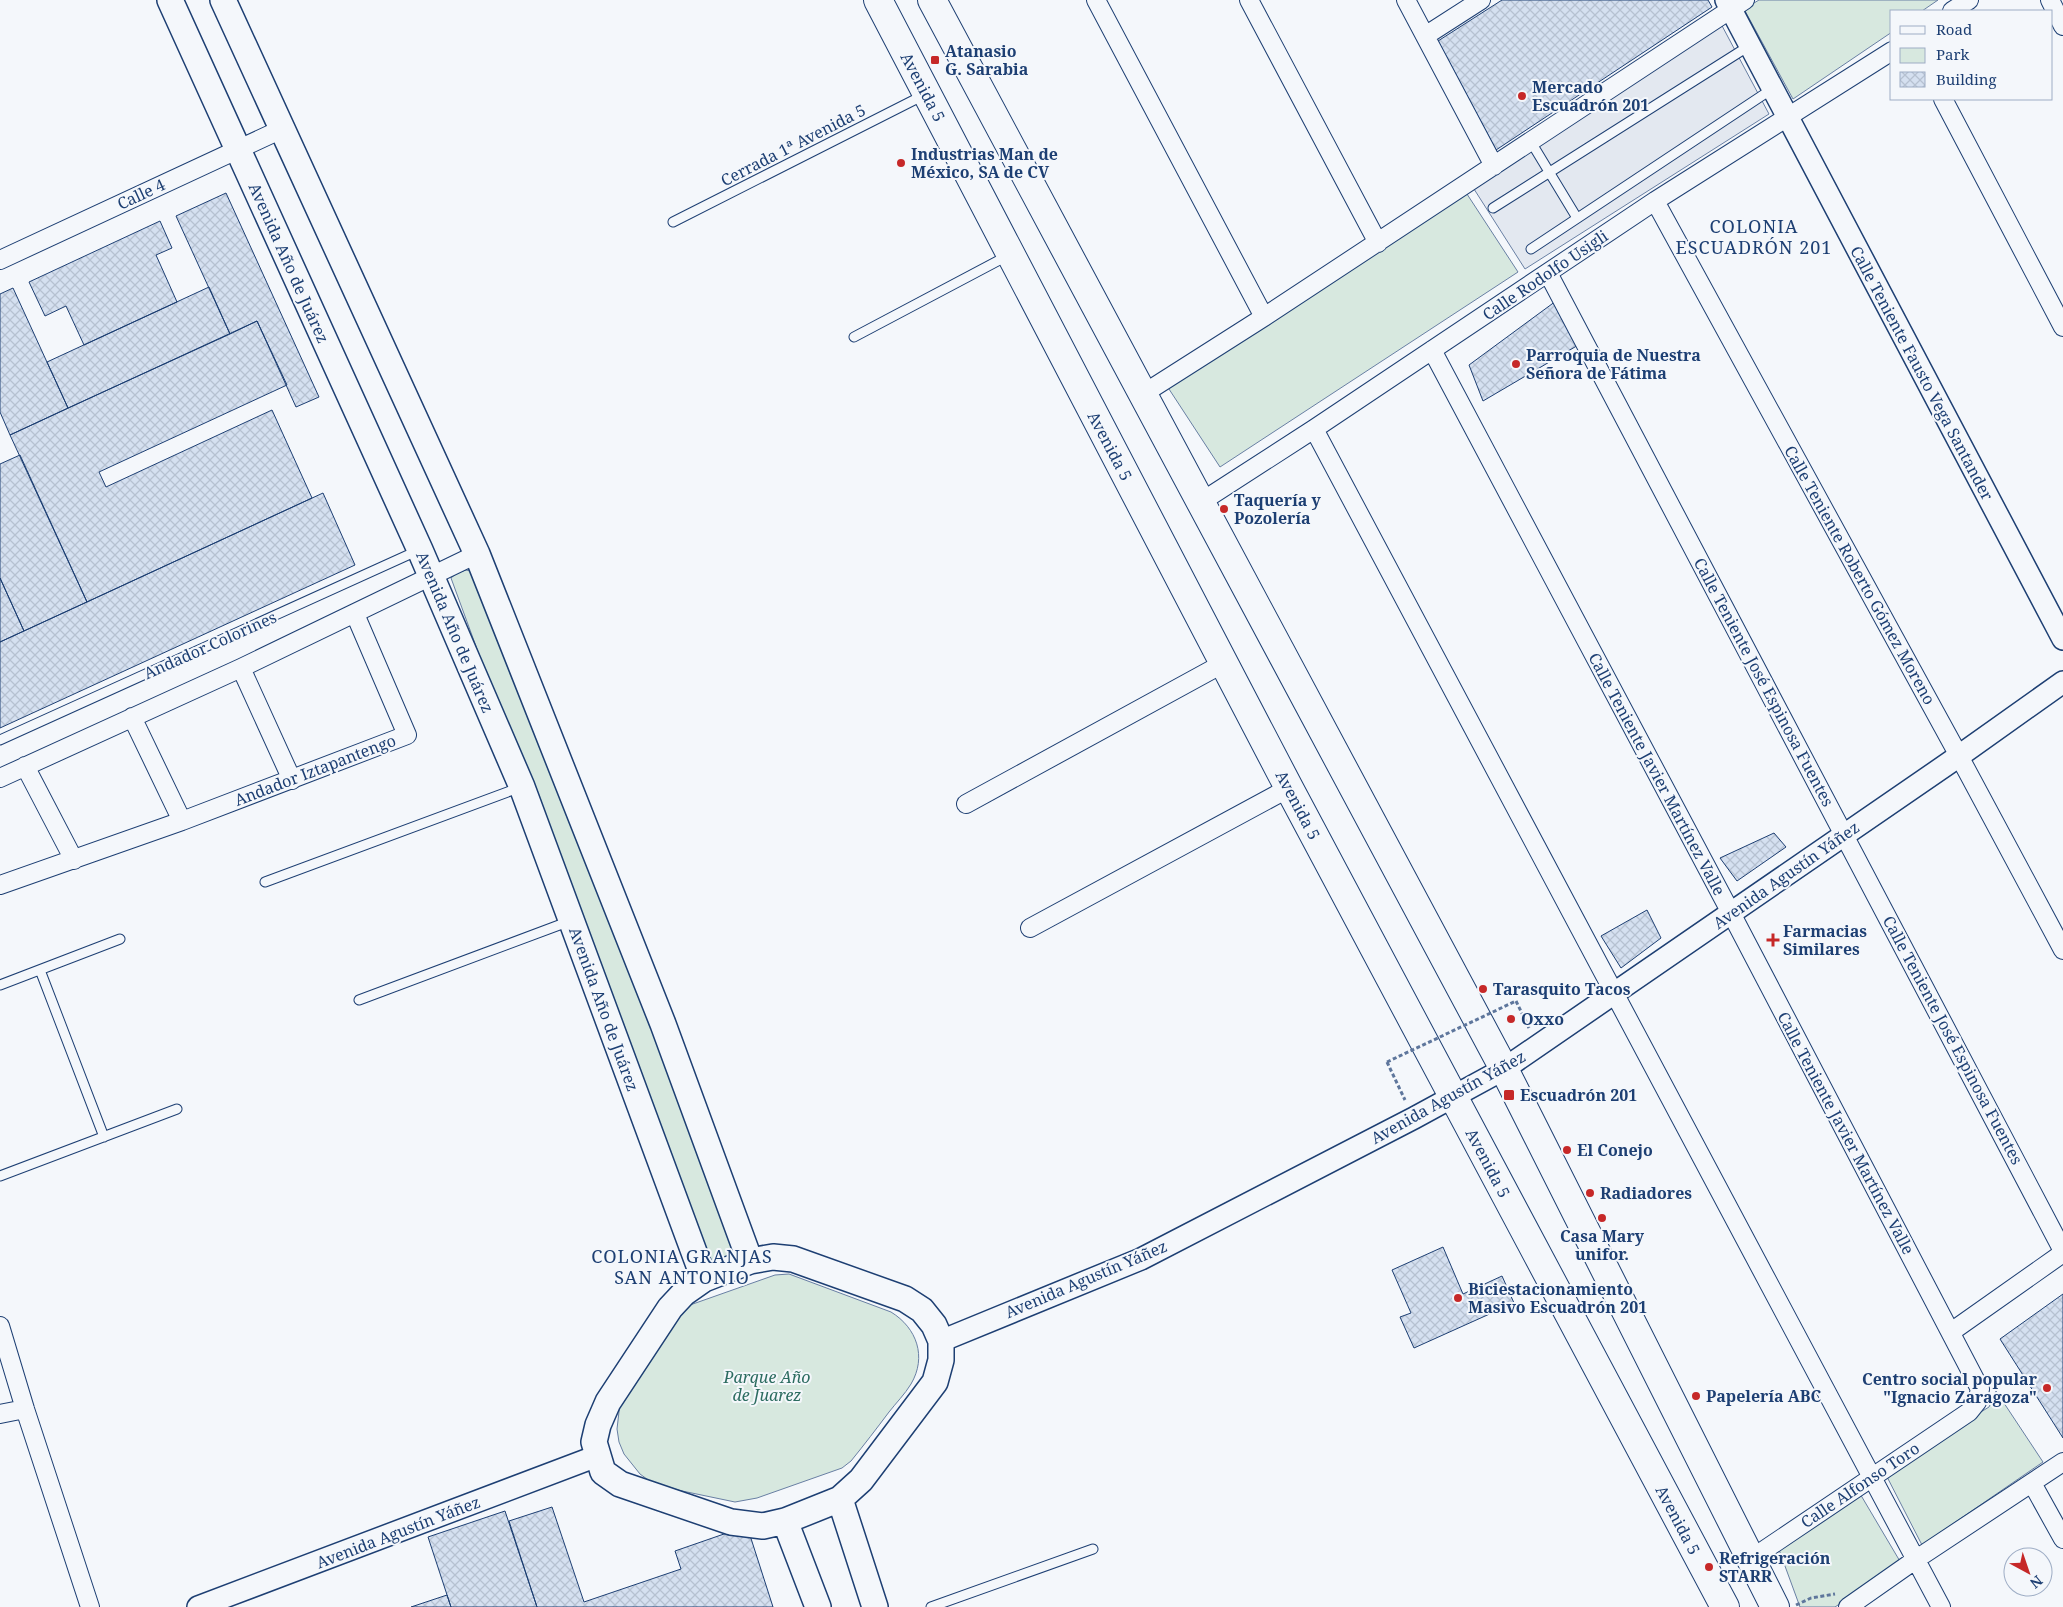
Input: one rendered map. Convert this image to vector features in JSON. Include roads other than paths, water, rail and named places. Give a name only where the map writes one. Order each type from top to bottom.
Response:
[{"type":"main road","name":"Avenida Año de Juárez","points":[[170,0],[420,550],[522,787],[704,1279]]},
{"type":"main road","points":[[223,0],[477,554],[663,1024],[750,1261]]},
{"type":"main road","name":"Avenida 5","points":[[878,0],[1289,788],[1725,1607]]},
{"type":"main road","points":[[932,0],[1504,1069],[1775,1607]]},
{"type":"main road","points":[[773,1258],[793,1259],[906,1299],[922,1310],[934,1325],[941,1341],[941,1360],[935,1382],[861,1480],[840,1500],[786,1520],[763,1526],[731,1522],[620,1484],[603,1472],[594,1442],[608,1402],[670,1308],[684,1293],[704,1279],[750,1261],[773,1258]]},
{"type":"main road","points":[[840,1500],[875,1607]]},
{"type":"main road","points":[[786,1520],[818,1607]]},
{"type":"street","points":[[1096,0],[1264,317]]},
{"type":"street","points":[[1249,0],[1378,243]]},
{"type":"street","points":[[1406,0],[1494,166]]},
{"type":"street","points":[[1425,36],[1481,0]]},
{"type":"street","points":[[1954,10],[1969,0]]},
{"type":"street","points":[[2050,0],[2063,26]]},
{"type":"street","points":[[1143,394],[1531,142],[1734,3]]},
{"type":"street","name":"Calle Teniente Fausto Vega Santander","points":[[1734,3],[1749,46],[2063,639]]},
{"type":"street","name":"Calle Rodolfo Usigli","points":[[1201,502],[1314,429],[1655,201],[1890,53]]},
{"type":"street","points":[[1944,100],[2063,327]]},
{"type":"street","name":"Calle 4","points":[[0,260],[282,129]]},
{"type":"street","name":"Calle Teniente Roberto Gómez Moreno","points":[[1655,201],[2063,950]]},
{"type":"street","name":"Calle Teniente José Espinosa Fuentes","points":[[1548,273],[1845,834],[2063,1252]]},
{"type":"street","name":"Calle Teniente Javier Martínez Valle","points":[[1432,350],[1731,913],[1980,1389],[1977,1402],[1968,1412]]},
{"type":"street","points":[[1314,429],[1615,992],[1940,1607]]},
{"type":"street","points":[[355,614],[477,554]]},
{"type":"street","name":"Andador Colorines","points":[[0,778],[355,614]]},
{"type":"street","name":"Andador Iztapantengo","points":[[0,885],[182,821],[407,735],[355,614]]},
{"type":"street","points":[[966,804],[1224,663]]},
{"type":"street","points":[[241,668],[292,780]]},
{"type":"street","name":"Avenida Agustín Yáñez","points":[[941,1341],[1141,1259],[1453,1098],[1504,1069],[1959,756],[2063,682]]},
{"type":"street","points":[[132,717],[182,821]]},
{"type":"street","points":[[25,766],[74,860]]},
{"type":"street","points":[[1030,928],[1289,788]]},
{"type":"street","points":[[1950,1332],[2063,1252]]},
{"type":"street","points":[[0,1326],[25,1409],[90,1607]]},
{"type":"street","points":[[0,1414],[25,1409]]},
{"type":"street","name":"Calle Alfonso Toro","points":[[1751,1559],[1968,1412]]},
{"type":"street","name":"Avenida Agustín Yáñez","points":[[198,1607],[598,1456]]},
{"type":"street","points":[[1843,1604],[1915,1560],[2063,1462]]},
{"type":"street","points":[[2032,1483],[2063,1539]]},
{"type":"lane","points":[[1493,208],[1749,46]]},
{"type":"lane","points":[[1531,249],[1772,89]]},
{"type":"lane","name":"Cerrada 1ª Avenida 5","points":[[673,222],[927,94]]},
{"type":"lane","points":[[1531,142],[1577,218]]},
{"type":"lane","points":[[854,337],[1010,255]]},
{"type":"lane","name":"Andador Colorines","points":[[0,740],[420,550]]},
{"type":"lane","points":[[265,882],[522,787]]},
{"type":"lane","points":[[359,1000],[572,920]]},
{"type":"lane","points":[[0,985],[120,939]]},
{"type":"lane","points":[[40,970],[104,1137]]},
{"type":"lane","points":[[0,1176],[176,1109]]},
{"type":"lane","points":[[931,1607],[1093,1549]]},
{"type":"place","name":"Atanasio G. Sarabia","points":[[935,60]]},
{"type":"place","name":"Mercado Escuadrón 201","points":[[1522,96]]},
{"type":"place","name":"Industrias Man de México, SA de CV","points":[[901,163]]},
{"type":"place","name":"Parroquia de Nuestra Señora de Fátima","points":[[1516,364]]},
{"type":"place","name":"Taquería y Pozolería","points":[[1224,509]]},
{"type":"place","name":"Farmacias Similares","points":[[1773,940]]},
{"type":"place","name":"Tarasquito Tacos","points":[[1483,989]]},
{"type":"place","name":"Oxxo","points":[[1511,1019]]},
{"type":"place","name":"Escuadrón 201","points":[[1509,1095]]},
{"type":"place","name":"El Conejo","points":[[1567,1150]]},
{"type":"place","name":"Radiadores","points":[[1590,1193]]},
{"type":"place","name":"Casa Mary unifor.","points":[[1602,1218]]},
{"type":"place","name":"Biciestacionamiento Masivo Escuadrón 201","points":[[1458,1298]]},
{"type":"place","name":"Centro social popular \"Ignacio Zaragoza\"","points":[[2047,1388]]},
{"type":"place","name":"Papelería ABC","points":[[1696,1396]]},
{"type":"place","name":"Refrigeración STARR","points":[[1709,1567]]},
{"type":"district","name":"COLONIA ESCUADRÓN 201","points":[[1754,236]]},
{"type":"district","name":"COLONIA GRANJAS SAN ANTONIO","points":[[682,1266]]},
{"type":"park label","name":"Parque Año de Juarez","points":[[767,1386]]}]
